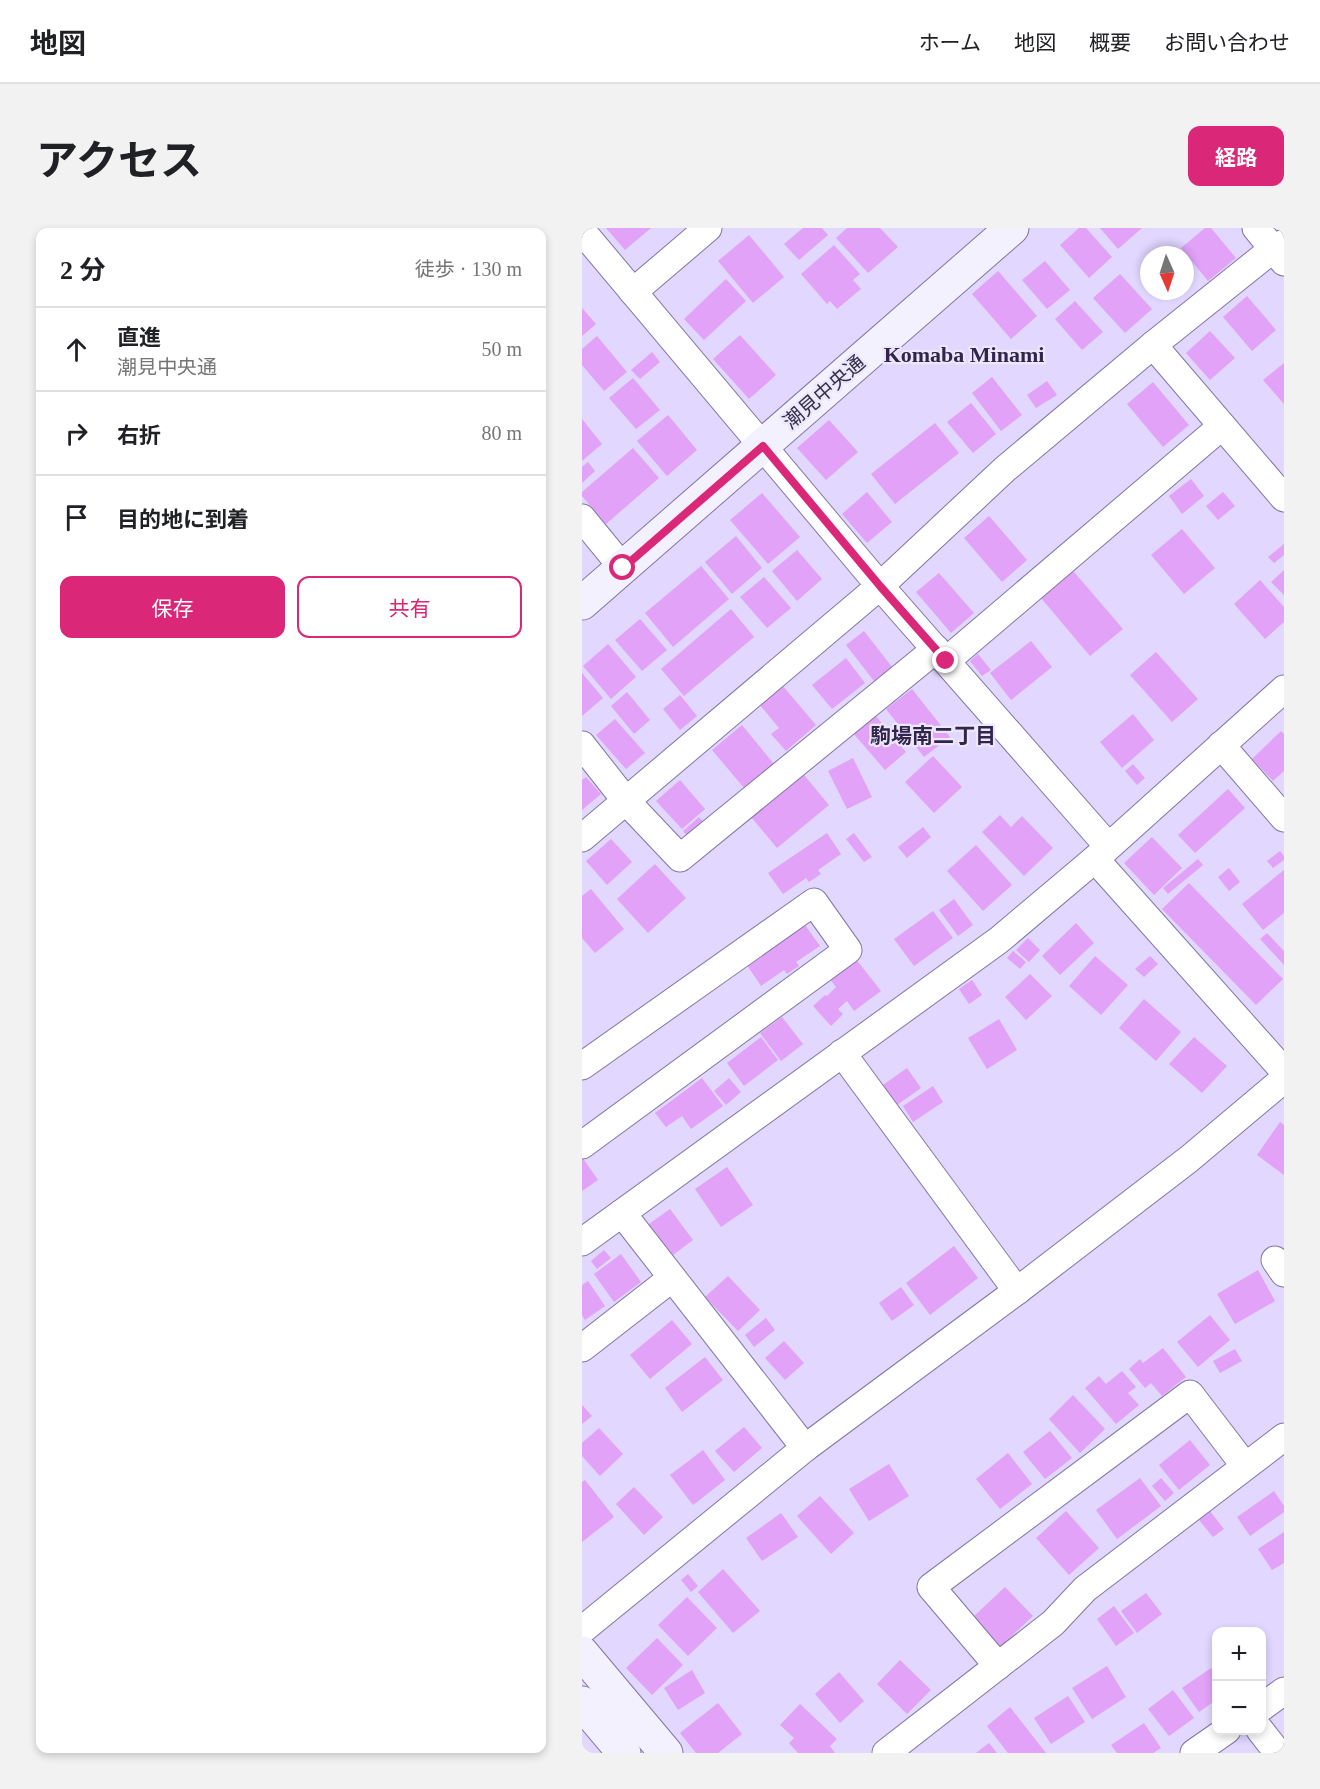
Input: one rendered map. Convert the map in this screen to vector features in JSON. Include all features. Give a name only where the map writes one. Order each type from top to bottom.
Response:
[{"type":"street","points":[[633,292],[708,228]]},
{"type":"street","points":[[582,838],[880,586],[1005,469],[1153,345],[1280,251],[1256,228]]},
{"type":"street","name":"潮見中央通","points":[[582,603],[1010,229]]},
{"type":"street","points":[[582,231],[880,586],[941,655],[1101,852],[1284,1071]]},
{"type":"street","points":[[1153,345],[1284,498]]},
{"type":"street","points":[[582,745],[626,801],[680,858],[941,655],[1222,426]]},
{"type":"street","points":[[582,518],[623,568]]},
{"type":"street","points":[[582,1242],[999,940],[1284,689]]},
{"type":"street","points":[[1221,745],[1284,818]]},
{"type":"street","points":[[582,1066],[814,902],[848,950],[582,1145]]},
{"type":"street","points":[[842,1053],[1017,1291]]},
{"type":"street","points":[[582,1630],[805,1448],[1017,1291],[1189,1159],[1284,1079]]},
{"type":"street","points":[[622,1213],[805,1448]]},
{"type":"street","points":[[582,1348],[672,1278]]},
{"type":"street","points":[[998,1666],[931,1587],[1190,1394],[1245,1466]]},
{"type":"street","points":[[886,1753],[1053,1623],[1085,1589],[1284,1437]]},
{"type":"street","points":[[582,1653],[666,1753]]},
{"type":"street","points":[[613,1689],[584,1711],[624,1753]]},
{"type":"street","points":[[1266,1704],[1284,1691]]},
{"type":"street","points":[[1194,1753],[1221,1735]]},
{"type":"street","points":[[1263,1735],[1278,1753]]},
{"type":"building","points":[[606,228],[651,228],[625,250]]},
{"type":"building","points":[[803,228],[822,228],[828,235],[799,260],[784,244]]},
{"type":"building","points":[[847,228],[880,228],[898,247],[868,273],[836,238]]},
{"type":"building","points":[[1079,228],[1086,228],[1112,257],[1089,278],[1060,245]]},
{"type":"building","points":[[1100,228],[1142,228],[1118,249]]},
{"type":"building","points":[[1205,228],[1211,228],[1236,258],[1208,281],[1194,264],[1194,246],[1183,246]]},
{"type":"building","points":[[749,235],[784,277],[753,303],[718,261]]},
{"type":"building","points":[[834,245],[860,274],[853,280],[861,289],[837,309],[830,301],[827,304],[801,274]]},
{"type":"building","points":[[1045,261],[1070,290],[1047,309],[1022,280]]},
{"type":"building","points":[[998,271],[1037,316],[1011,339],[972,294]]},
{"type":"building","points":[[1120,274],[1140,296],[1140,300],[1144,300],[1152,309],[1125,333],[1093,298]]},
{"type":"building","points":[[726,279],[746,301],[704,340],[684,319]]},
{"type":"building","points":[[1247,296],[1276,330],[1252,351],[1223,317]]},
{"type":"building","points":[[1075,301],[1103,332],[1082,350],[1055,319]]},
{"type":"building","points":[[582,308],[596,324],[582,336]]},
{"type":"building","points":[[1210,331],[1235,358],[1210,380],[1186,353]]},
{"type":"building","points":[[740,335],[776,375],[749,399],[713,359]]},
{"type":"building","points":[[597,336],[627,372],[604,391],[582,365],[582,349]]},
{"type":"building","points":[[652,352],[660,362],[640,379],[631,370]]},
{"type":"building","points":[[1284,363],[1284,404],[1263,380]]},
{"type":"building","points":[[992,377],[1022,415],[1001,431],[972,393]]},
{"type":"building","points":[[633,378],[660,410],[636,429],[609,398]]},
{"type":"building","points":[[1047,381],[1057,395],[1036,408],[1027,395]]},
{"type":"building","points":[[1153,382],[1189,425],[1163,447],[1127,404]]},
{"type":"building","points":[[971,403],[996,434],[973,453],[947,422]]},
{"type":"building","points":[[668,415],[697,450],[667,476],[637,441]]},
{"type":"building","points":[[582,419],[602,444],[582,461]]},
{"type":"building","points":[[829,420],[858,452],[826,480],[797,448]]},
{"type":"building","points":[[935,423],[959,453],[895,504],[871,474]]},
{"type":"building","points":[[633,448],[659,478],[606,524],[582,496],[582,492]]},
{"type":"building","points":[[588,462],[595,471],[582,483],[582,467]]},
{"type":"building","points":[[1191,479],[1204,496],[1182,514],[1169,496]]},
{"type":"building","points":[[867,492],[892,522],[867,543],[842,514]]},
{"type":"building","points":[[1223,492],[1235,506],[1218,520],[1206,506]]},
{"type":"building","points":[[762,493],[800,537],[768,564],[730,520]]},
{"type":"building","points":[[989,516],[1027,560],[1002,582],[964,538]]},
{"type":"building","points":[[1182,529],[1215,568],[1184,594],[1151,555]]},
{"type":"building","points":[[736,536],[762,568],[732,594],[705,562]]},
{"type":"building","points":[[1284,544],[1284,555],[1274,563],[1268,557]]},
{"type":"building","points":[[797,550],[822,579],[797,601],[772,571]]},
{"type":"building","points":[[1068,565],[1123,629],[1090,656],[1036,592]]},
{"type":"building","points":[[701,566],[729,599],[673,647],[645,613]]},
{"type":"building","points":[[1284,570],[1284,595],[1271,582]]},
{"type":"building","points":[[939,573],[974,613],[951,633],[916,592]]},
{"type":"building","points":[[764,577],[791,608],[767,628],[740,597]]},
{"type":"building","points":[[1260,580],[1284,607],[1284,622],[1265,639],[1234,604]]},
{"type":"building","points":[[731,609],[754,637],[684,696],[661,669]]},
{"type":"building","points":[[640,619],[667,650],[642,671],[615,640]]},
{"type":"building","points":[[864,631],[892,667],[874,681],[846,645]]},
{"type":"building","points":[[1031,641],[1052,667],[1011,700],[990,673]]},
{"type":"building","points":[[608,644],[636,677],[611,699],[583,666]]},
{"type":"building","points":[[1156,652],[1198,699],[1172,722],[1130,675]]},
{"type":"building","points":[[978,654],[991,670],[982,676],[970,661]]},
{"type":"building","points":[[846,658],[865,683],[832,709],[812,685]]},
{"type":"building","points":[[582,673],[603,698],[582,716]]},
{"type":"building","points":[[782,685],[816,725],[786,751],[771,734],[779,728],[759,704]]},
{"type":"building","points":[[912,689],[950,737],[924,757],[886,709]]},
{"type":"building","points":[[627,692],[650,720],[634,734],[611,706]]},
{"type":"building","points":[[680,695],[697,716],[680,730],[663,709]]},
{"type":"building","points":[[1133,714],[1154,740],[1122,768],[1100,742]]},
{"type":"building","points":[[875,715],[906,752],[885,770],[853,733]]},
{"type":"building","points":[[615,719],[645,753],[626,769],[596,735]]},
{"type":"building","points":[[742,725],[774,764],[745,789],[712,750]]},
{"type":"building","points":[[1281,731],[1284,734],[1284,771],[1273,781],[1252,759]]},
{"type":"building","points":[[933,756],[962,787],[934,813],[905,782]]},
{"type":"building","points":[[853,758],[872,797],[847,809],[828,771]]},
{"type":"building","points":[[1133,764],[1145,778],[1137,785],[1125,771]]},
{"type":"building","points":[[799,769],[829,805],[777,848],[747,812]]},
{"type":"building","points":[[586,777],[601,794],[582,810],[582,780]]},
{"type":"building","points":[[680,780],[705,809],[682,829],[656,801]]},
{"type":"building","points":[[1228,789],[1245,808],[1195,853],[1178,835]]},
{"type":"building","points":[[1000,815],[1011,827],[1022,816],[1053,848],[1024,876],[982,832]]},
{"type":"building","points":[[699,817],[707,826],[691,840],[683,831]]},
{"type":"building","points":[[923,827],[931,837],[907,858],[898,847]]},
{"type":"building","points":[[827,833],[841,854],[818,870],[821,874],[809,882],[806,878],[783,894],[768,873]]},
{"type":"building","points":[[854,833],[872,857],[864,862],[846,839]]},
{"type":"building","points":[[1152,837],[1182,868],[1154,895],[1124,863]]},
{"type":"building","points":[[611,839],[632,862],[607,885],[586,861]]},
{"type":"building","points":[[976,845],[1012,885],[983,911],[947,871]]},
{"type":"building","points":[[1280,851],[1284,860],[1273,868],[1267,861]]},
{"type":"building","points":[[1198,859],[1203,865],[1168,894],[1163,888]]},
{"type":"building","points":[[655,864],[686,898],[648,933],[617,899]]},
{"type":"building","points":[[1229,868],[1240,882],[1229,891],[1218,877]]},
{"type":"building","points":[[1284,870],[1284,913],[1263,930],[1242,904]]},
{"type":"building","points":[[1189,883],[1283,979],[1256,1005],[1162,909]]},
{"type":"building","points":[[591,889],[624,929],[595,953],[582,938],[582,896]]},
{"type":"building","points":[[954,899],[973,925],[958,936],[939,910]]},
{"type":"building","points":[[933,911],[953,938],[914,966],[894,939]]},
{"type":"building","points":[[1076,923],[1094,943],[1060,975],[1042,956]]},
{"type":"building","points":[[805,925],[820,946],[796,962],[799,966],[787,974],[784,970],[761,986],[747,965]]},
{"type":"building","points":[[1267,933],[1284,951],[1284,965],[1260,939]]},
{"type":"building","points":[[1028,938],[1040,950],[1029,962],[1016,950]]},
{"type":"building","points":[[1013,951],[1026,962],[1020,969],[1007,958]]},
{"type":"building","points":[[1095,956],[1128,985],[1101,1015],[1069,986]]},
{"type":"building","points":[[1150,956],[1158,964],[1144,977],[1135,969]]},
{"type":"building","points":[[855,958],[881,991],[854,1011],[847,1001],[838,1009],[843,1014],[831,1026],[813,1006],[836,987],[829,978]]},
{"type":"building","points":[[1030,974],[1052,996],[1026,1020],[1005,997]]},
{"type":"building","points":[[972,980],[982,995],[969,1004],[959,989]]},
{"type":"building","points":[[1144,999],[1181,1032],[1156,1061],[1119,1028]]},
{"type":"building","points":[[782,1017],[803,1044],[781,1061],[760,1033]]},
{"type":"building","points":[[999,1019],[1017,1050],[987,1069],[968,1038]]},
{"type":"building","points":[[761,1037],[778,1060],[744,1086],[727,1063]]},
{"type":"building","points":[[1194,1037],[1227,1066],[1202,1093],[1169,1064]]},
{"type":"building","points":[[907,1068],[921,1088],[897,1105],[883,1085]]},
{"type":"building","points":[[702,1078],[723,1106],[691,1129],[682,1116],[666,1127],[655,1113]]},
{"type":"building","points":[[729,1078],[741,1092],[726,1105],[714,1091]]},
{"type":"building","points":[[933,1086],[943,1102],[913,1122],[903,1106]]},
{"type":"building","points":[[1280,1122],[1284,1125],[1284,1175],[1257,1155]]},
{"type":"building","points":[[582,1157],[598,1180],[582,1191]]},
{"type":"building","points":[[727,1167],[753,1205],[721,1227],[695,1189]]},
{"type":"building","points":[[670,1209],[693,1240],[673,1255],[649,1224]]},
{"type":"building","points":[[954,1246],[978,1278],[930,1315],[906,1283]]},
{"type":"building","points":[[604,1250],[611,1258],[597,1269],[591,1261]]},
{"type":"building","points":[[621,1254],[641,1282],[614,1302],[594,1274]]},
{"type":"building","points":[[1258,1270],[1275,1301],[1235,1324],[1217,1294]]},
{"type":"building","points":[[728,1276],[760,1310],[738,1331],[705,1297]]},
{"type":"building","points":[[588,1281],[605,1306],[585,1320],[582,1315],[582,1285]]},
{"type":"building","points":[[901,1287],[914,1305],[892,1321],[879,1303]]},
{"type":"building","points":[[1210,1315],[1230,1340],[1198,1367],[1177,1342]]},
{"type":"building","points":[[766,1318],[775,1330],[754,1347],[745,1335]]},
{"type":"building","points":[[672,1320],[692,1344],[650,1379],[630,1355]]},
{"type":"building","points":[[784,1341],[804,1363],[785,1380],[765,1358]]},
{"type":"building","points":[[1163,1348],[1186,1377],[1162,1396],[1151,1383],[1145,1388],[1129,1369],[1140,1359],[1143,1363]]},
{"type":"building","points":[[1235,1349],[1242,1361],[1220,1373],[1213,1361]]},
{"type":"building","points":[[705,1357],[723,1380],[682,1412],[665,1388]]},
{"type":"building","points":[[1122,1371],[1136,1387],[1128,1393],[1139,1405],[1116,1424],[1085,1388],[1099,1376],[1106,1384]]},
{"type":"building","points":[[1073,1395],[1105,1429],[1080,1453],[1049,1419]]},
{"type":"building","points":[[582,1405],[592,1416],[582,1424]]},
{"type":"building","points":[[744,1427],[762,1448],[734,1472],[715,1451]]},
{"type":"building","points":[[599,1428],[623,1454],[600,1476],[582,1456],[582,1443]]},
{"type":"building","points":[[1050,1431],[1072,1458],[1045,1479],[1023,1452]]},
{"type":"building","points":[[1190,1440],[1210,1465],[1179,1490],[1159,1465]]},
{"type":"building","points":[[703,1450],[725,1480],[693,1505],[670,1475]]},
{"type":"building","points":[[1008,1453],[1032,1484],[1000,1509],[976,1479]]},
{"type":"building","points":[[889,1464],[909,1496],[869,1521],[849,1489]]},
{"type":"building","points":[[1140,1478],[1161,1506],[1117,1539],[1096,1510]]},
{"type":"building","points":[[1161,1478],[1174,1493],[1165,1501],[1152,1486]]},
{"type":"building","points":[[585,1480],[614,1517],[582,1542],[582,1482]]},
{"type":"building","points":[[634,1487],[663,1517],[644,1535],[616,1504]]},
{"type":"building","points":[[1274,1491],[1284,1506],[1284,1512],[1250,1536],[1237,1517]]},
{"type":"building","points":[[820,1496],[854,1533],[831,1554],[797,1516]]},
{"type":"building","points":[[1066,1511],[1099,1548],[1069,1575],[1036,1538]]},
{"type":"building","points":[[1210,1511],[1224,1529],[1213,1537],[1199,1520]]},
{"type":"building","points":[[781,1513],[798,1537],[762,1561],[746,1538]]},
{"type":"building","points":[[1284,1532],[1284,1563],[1272,1570],[1258,1549]]},
{"type":"building","points":[[723,1569],[760,1611],[733,1633],[698,1592]]},
{"type":"building","points":[[688,1574],[698,1586],[691,1592],[681,1580]]},
{"type":"building","points":[[1005,1587],[1033,1616],[999,1648],[972,1618]]},
{"type":"building","points":[[1146,1593],[1162,1614],[1137,1633],[1121,1611]]},
{"type":"building","points":[[687,1597],[717,1628],[688,1656],[658,1625]]},
{"type":"building","points":[[1114,1606],[1134,1633],[1116,1646],[1097,1619]]},
{"type":"building","points":[[657,1638],[683,1665],[652,1695],[626,1668]]},
{"type":"building","points":[[900,1660],[931,1690],[907,1714],[877,1684]]},
{"type":"building","points":[[1107,1666],[1126,1697],[1092,1719],[1072,1688]]},
{"type":"building","points":[[1211,1668],[1212,1703],[1199,1712],[1182,1688]]},
{"type":"building","points":[[692,1670],[705,1693],[678,1710],[664,1688]]},
{"type":"building","points":[[839,1672],[864,1701],[840,1723],[815,1694]]},
{"type":"building","points":[[1173,1690],[1194,1718],[1169,1736],[1148,1709]]},
{"type":"building","points":[[1068,1696],[1085,1722],[1051,1744],[1034,1718]]},
{"type":"building","points":[[718,1703],[742,1734],[718,1753],[696,1753],[680,1733]]},
{"type":"building","points":[[800,1704],[837,1739],[830,1746],[835,1753],[798,1753],[789,1743],[794,1738],[780,1725]]},
{"type":"building","points":[[1010,1707],[1046,1753],[1008,1753],[987,1726]]},
{"type":"building","points":[[1144,1723],[1161,1748],[1153,1753],[1117,1753],[1111,1745]]},
{"type":"building","points":[[989,1743],[997,1753],[976,1753]]},
{"type":"district","name":"Komaba Minami","points":[[964,354]]},
{"type":"district","name":"駒場南二丁目","points":[[933,736]]},
{"type":"route","points":[[623,568],[763,446],[946,661]]}]
